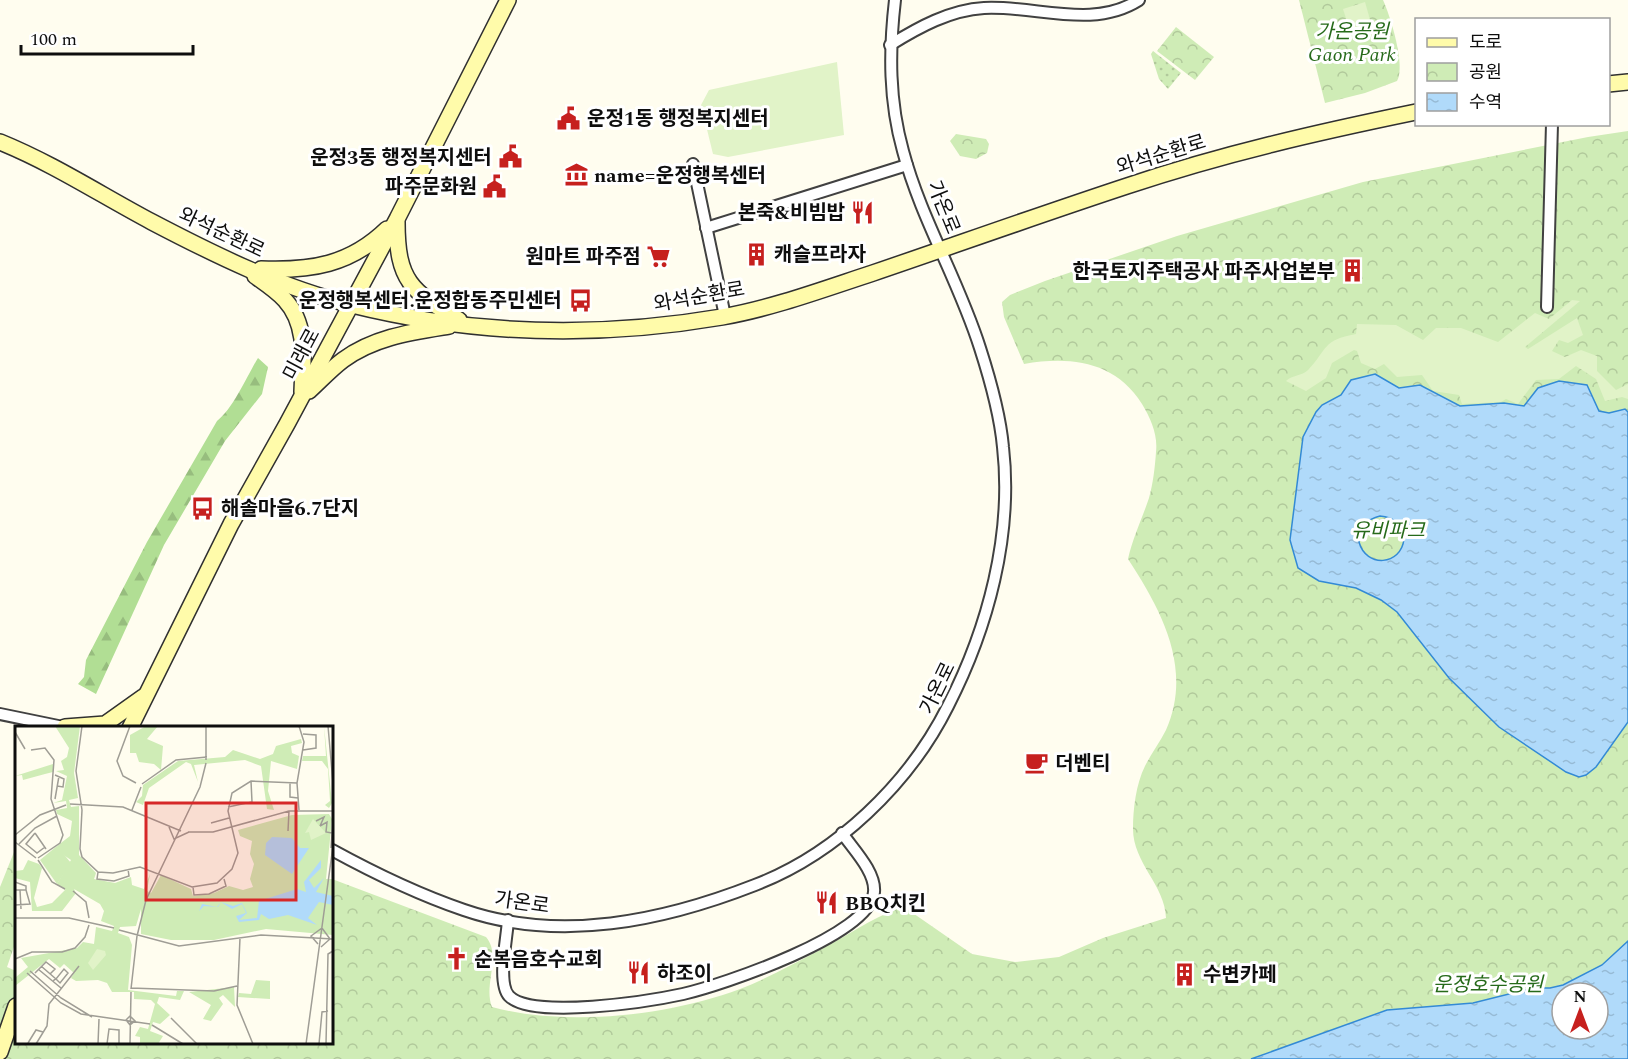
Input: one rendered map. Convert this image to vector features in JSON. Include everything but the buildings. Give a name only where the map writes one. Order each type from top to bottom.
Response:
[{"type":"main road","name":"미래로","points":[[131,726],[231,524],[397,219],[508,0]]},
{"type":"main road","points":[[1610,84],[1628,82]]},
{"type":"main road","name":"와석순환로","points":[[0,142],[32,155],[152,222],[246,268],[351,304],[464,324],[536,332],[620,330],[725,316],[834,286],[1203,161],[1337,128],[1415,112]]},
{"type":"main road","points":[[246,268],[291,270],[339,262],[375,241],[397,219]]},
{"type":"main road","points":[[397,219],[397,250],[406,280],[426,300],[464,324]]},
{"type":"main road","points":[[246,268],[285,300],[300,323],[303,356],[301,399]]},
{"type":"main road","points":[[301,399],[343,360],[371,344],[405,333],[464,324]]},
{"type":"main road","points":[[79,726],[105,724],[145,696]]},
{"type":"main road","points":[[145,696],[145,726]]},
{"type":"main road","points":[[0,1052],[15,1009]]},
{"type":"street","name":"가온로","points":[[333,851],[388,880],[466,911],[508,920],[587,927],[652,918],[703,905],[767,881],[825,848],[903,775],[938,728],[973,653],[990,597],[1006,503],[1000,425],[980,345],[907,165],[892,98],[890,45],[895,0]]},
{"type":"street","points":[[890,45],[949,15],[985,8],[1085,15],[1117,11],[1139,0]]},
{"type":"street","points":[[949,15],[960,23]]},
{"type":"street","points":[[1547,307],[1552,126]]},
{"type":"street","points":[[693,164],[725,316]]},
{"type":"street","points":[[706,228],[907,165]]},
{"type":"street","points":[[0,714],[61,726]]},
{"type":"street","points":[[508,920],[503,981],[508,995],[517,1002],[546,1007],[581,1007],[684,994],[777,963],[844,930],[868,910],[874,894],[874,884],[842,833]]},
{"type":"green space","name":"가온공원 Gaon Park","points":[[1299,0],[1383,0],[1393,28],[1400,64],[1397,81],[1365,93],[1325,103]]},
{"type":"green space","points":[[1365,2],[1374,34],[1353,40],[1343,9]]},
{"type":"green space","points":[[1176,27],[1214,57],[1195,80],[1157,51]]},
{"type":"green space","points":[[1153,51],[1181,73],[1168,89],[1159,79],[1151,54]]},
{"type":"green space","points":[[837,62],[844,135],[728,157],[713,154],[701,105],[709,90]]},
{"type":"green space","name":"유비파크","points":[[1628,131],[1628,1059],[0,1059],[0,887],[15,850],[15,944],[7,967],[15,971],[15,1044],[333,1044],[333,879],[486,937],[493,962],[490,989],[492,1007],[552,1016],[617,1016],[681,1006],[712,998],[770,976],[878,917],[899,908],[907,909],[972,954],[1015,962],[1059,957],[1103,938],[1166,918],[1160,895],[1138,853],[1133,829],[1134,805],[1139,781],[1166,730],[1174,707],[1176,685],[1175,663],[1162,620],[1128,559],[1152,487],[1156,452],[1155,433],[1142,404],[1131,390],[1119,378],[1105,370],[1074,362],[1024,364],[1004,317],[1002,302],[1010,295],[1045,281],[1177,236],[1363,182]]},
{"type":"green space","points":[[956,134],[986,139],[989,144],[987,153],[976,159],[960,156],[950,141]]},
{"type":"green space","points":[[1572,300],[1580,301],[1525,347],[1528,349],[1577,318],[1583,335],[1568,343],[1559,340],[1552,351],[1565,357],[1581,350],[1597,356],[1597,371],[1616,390],[1628,384],[1628,399],[1622,397],[1605,401],[1596,379],[1576,366],[1559,379],[1536,380],[1518,404],[1506,399],[1501,402],[1462,404],[1459,395],[1433,391],[1422,375],[1397,377],[1384,364],[1375,369],[1361,363],[1357,351],[1354,350],[1332,363],[1326,378],[1306,391],[1286,381],[1308,370],[1331,342],[1356,334],[1357,324],[1396,325],[1423,340],[1436,328],[1461,328],[1498,342],[1535,313],[1549,319]]},
{"type":"green space","points":[[258,358],[268,367],[262,394],[225,441],[164,545],[96,694],[78,684],[84,677],[86,660],[147,542],[217,421],[234,401]]},
{"type":"water","points":[[1375,374],[1399,388],[1420,385],[1460,406],[1504,403],[1524,406],[1538,388],[1559,381],[1587,385],[1599,411],[1609,413],[1625,409],[1628,412],[1628,722],[1596,767],[1586,775],[1579,777],[1566,772],[1499,727],[1449,678],[1397,612],[1381,600],[1356,588],[1319,581],[1298,568],[1290,540],[1303,437],[1316,412],[1322,405],[1341,395],[1351,380]],"holes":[[[1380,516],[1396,523],[1404,539],[1397,555],[1390,559],[1376,560],[1363,550],[1359,537],[1362,528],[1371,519]]]},
{"type":"water","points":[[1628,941],[1628,1059],[1251,1059],[1387,1010],[1473,1003],[1533,988],[1550,988],[1550,1041],[1610,1041],[1610,981],[1571,981],[1602,965]]},
{"type":"place","name":"운정1동 행정복지센터","points":[[569,118]]},
{"type":"place","name":"운정3동 행정복지센터","points":[[510,157]]},
{"type":"place","name":"name=운정행복센터","points":[[576,175]]},
{"type":"place","name":"파주문화원","points":[[495,186]]},
{"type":"place","name":"본죽&비빔밥","points":[[863,212]]},
{"type":"place","name":"캐슬프라자","points":[[756,254]]},
{"type":"place","name":"원마트 파주점","points":[[659,256]]},
{"type":"place","name":"한국토지주택공사 파주사업본부","points":[[1353,271]]},
{"type":"place","name":"운정행복센터.운정합동주민센터","points":[[580,300]]},
{"type":"place","name":"해솔마을6.7단지","points":[[203,508]]},
{"type":"place","name":"더벤티","points":[[1037,763]]},
{"type":"place","name":"BBQ치킨","points":[[827,903]]},
{"type":"place","name":"순복음호수교회","points":[[456,959]]},
{"type":"place","name":"하조이","points":[[639,973]]},
{"type":"place","name":"수변카페","points":[[1185,974]]},
{"type":"park label","name":"운정호수공원","points":[[1488,984]]}]
